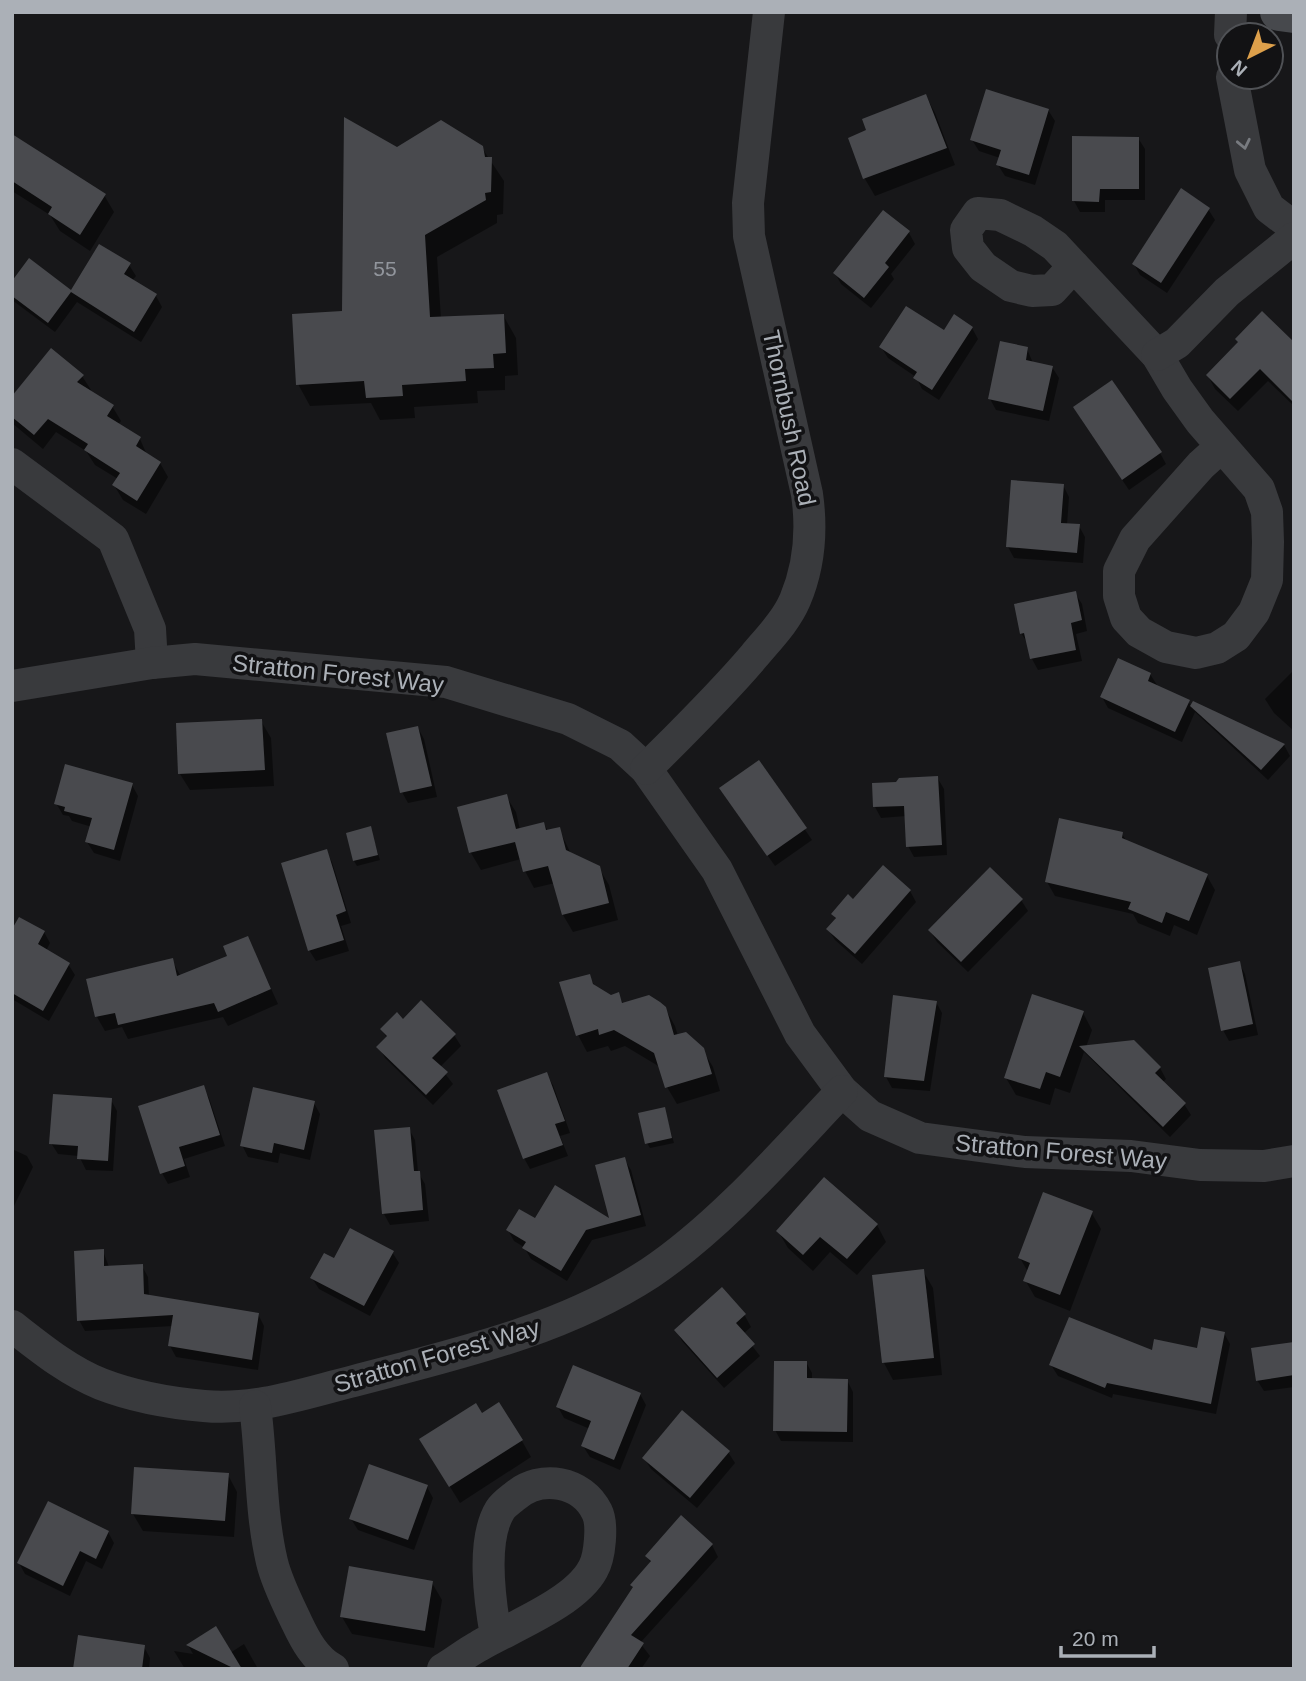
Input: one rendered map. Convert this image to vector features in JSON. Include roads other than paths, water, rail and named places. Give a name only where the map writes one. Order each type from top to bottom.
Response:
[{"type":"main road","points":[[1279,12],[1294,15]]},
{"type":"street","name":"Thornbush Road","points":[[646,769],[720,695],[779,626],[795,600],[808,549],[811,527],[807,494],[749,236],[748,203],[769,12]]},
{"type":"street","points":[[1235,91],[1250,170],[1269,208],[1294,228]]},
{"type":"street","points":[[1157,355],[1177,343],[1227,292],[1294,238]]},
{"type":"street","points":[[1074,266],[1157,355],[1177,389],[1221,446],[1259,489],[1267,512],[1267,580],[1254,612],[1236,636],[1217,648],[1196,653],[1166,647],[1139,632],[1126,618],[1119,596],[1119,571],[1135,539],[1221,446]]},
{"type":"street","points":[[12,464],[113,538],[150,629],[152,663]]},
{"type":"street","name":"Stratton Forest Way","points":[[12,686],[152,663],[195,660],[446,682],[568,719],[620,745],[646,769],[717,870],[800,1034],[842,1091],[870,1116],[920,1138],[1025,1152],[1131,1156],[1200,1165],[1264,1166],[1294,1161]]},
{"type":"street","name":"Stratton Forest Way","points":[[12,1326],[52,1357],[100,1384],[153,1398],[205,1406],[255,1406],[476,1349],[537,1329],[603,1301],[652,1271],[715,1219],[842,1091]]},
{"type":"street","points":[[255,1406],[265,1525],[273,1566],[307,1643],[326,1665],[333,1669]]},
{"type":"street","points":[[443,1669],[496,1636],[543,1612],[576,1589],[593,1569],[601,1538],[598,1512],[583,1495],[560,1482],[538,1483],[519,1492],[501,1508],[494,1525],[488,1592],[496,1636]]}]
